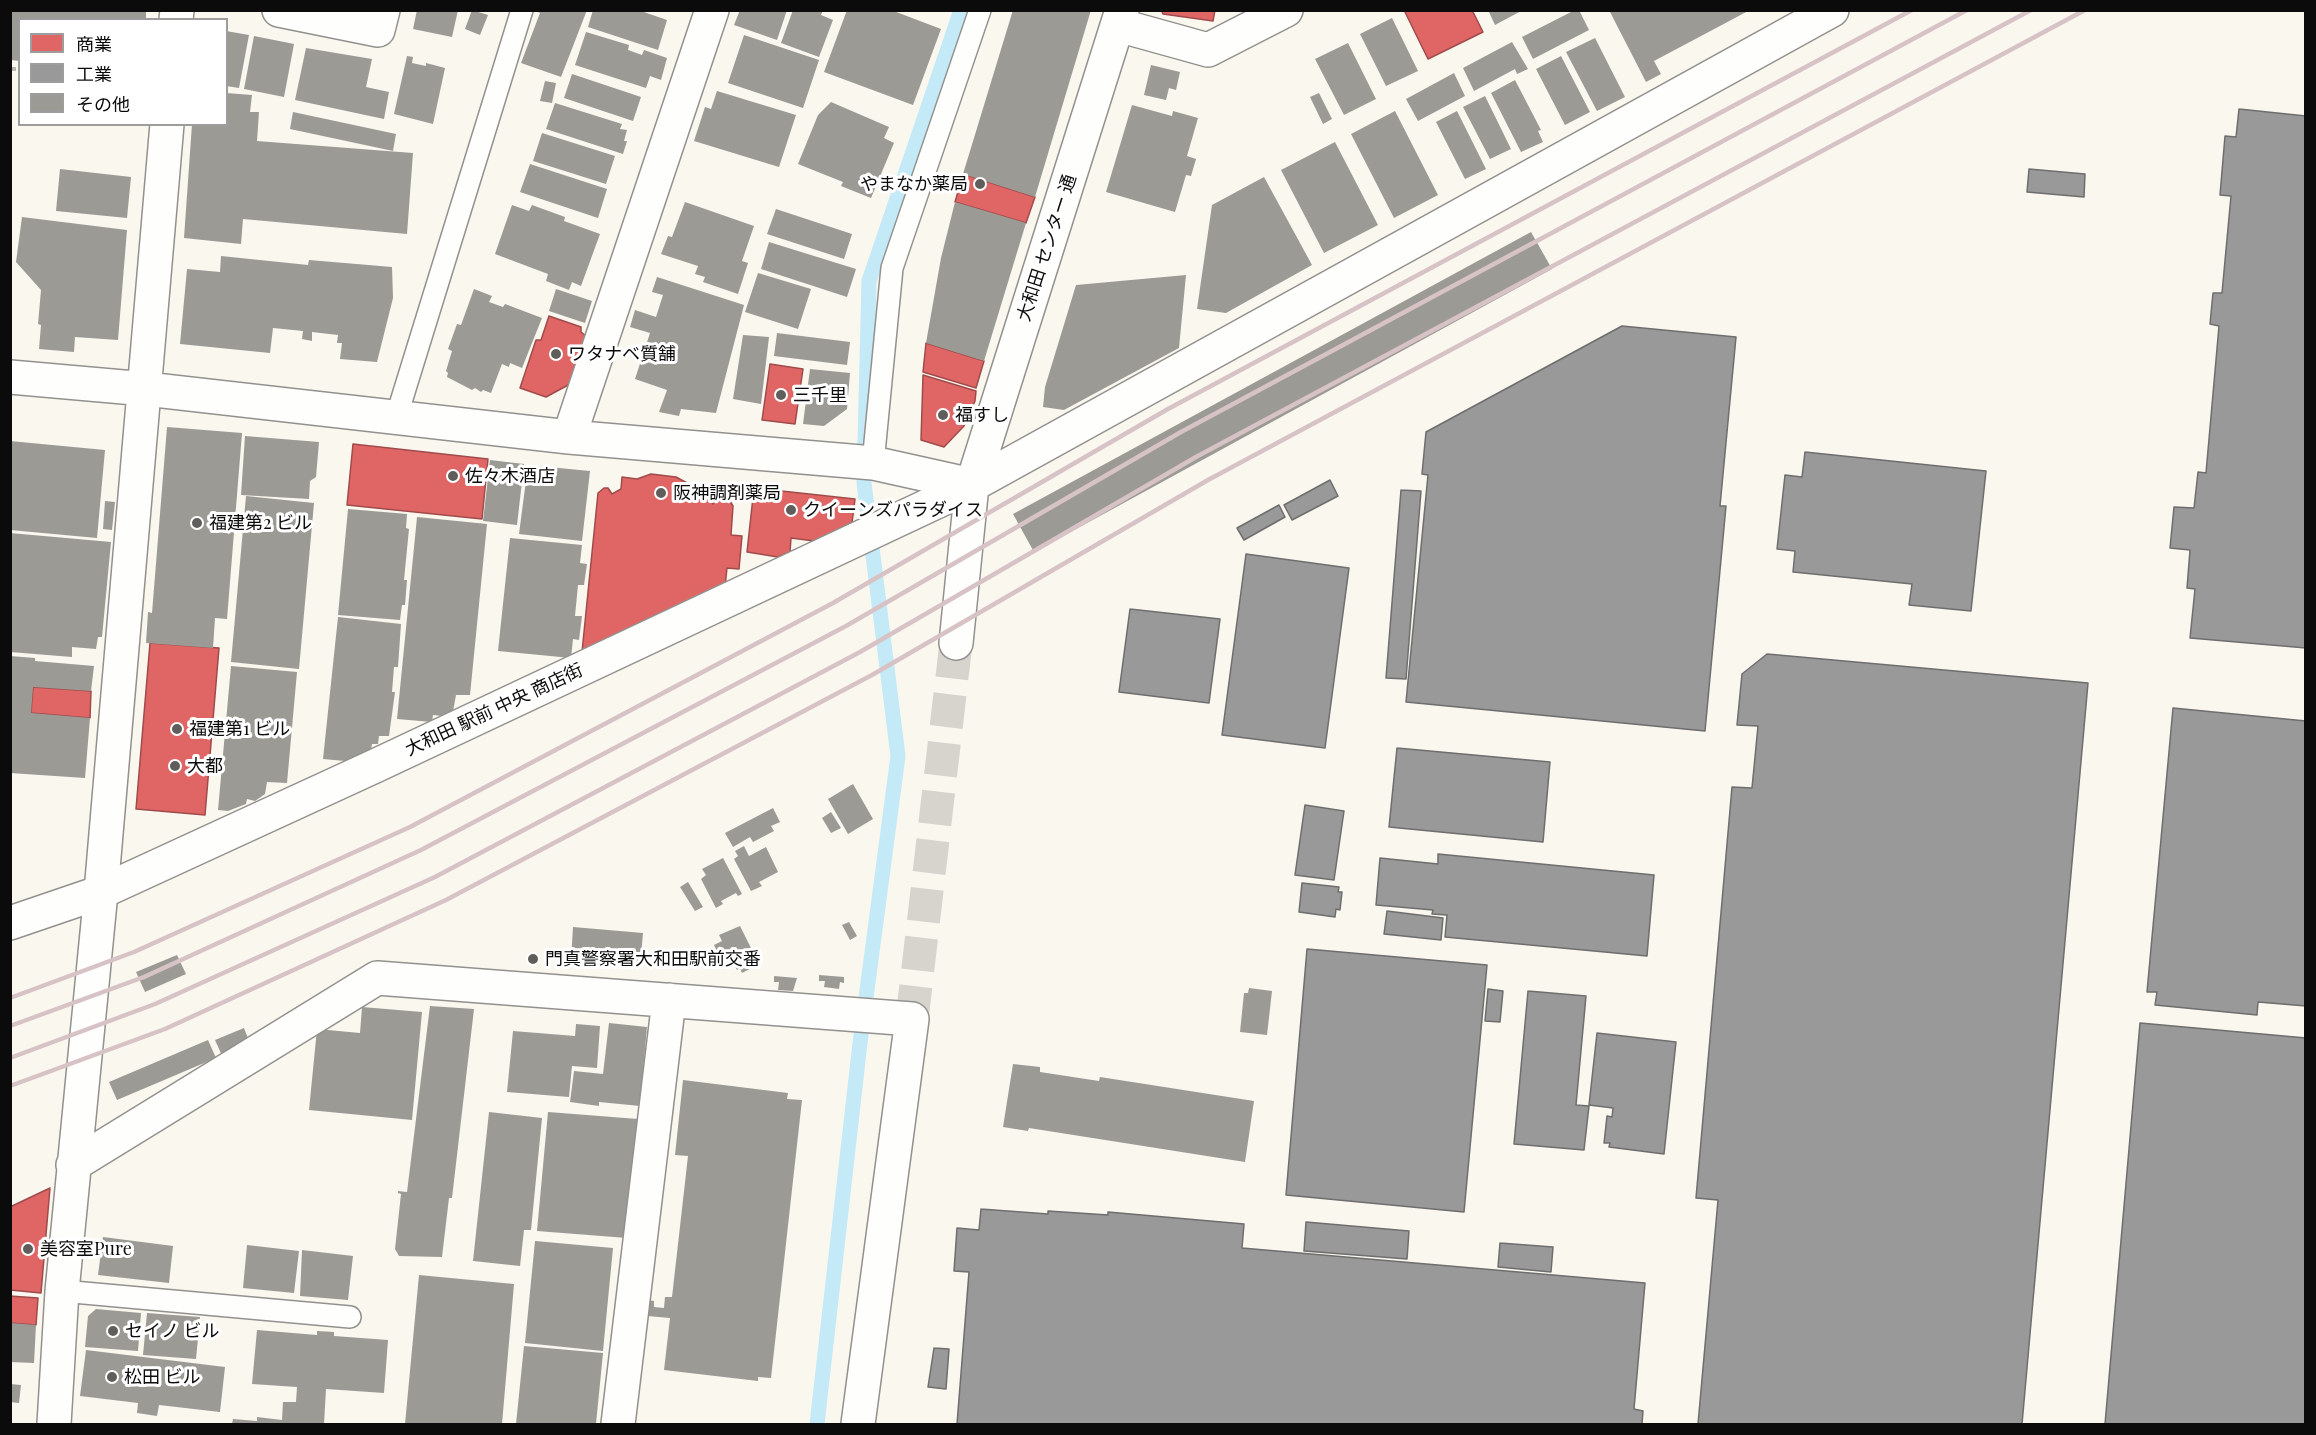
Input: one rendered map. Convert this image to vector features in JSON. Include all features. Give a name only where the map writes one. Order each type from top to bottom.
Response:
[{"type":"street","points":[[279,10],[378,30],[383,10]]},
{"type":"street","points":[[569,437],[712,10]]},
{"type":"street","points":[[1120,18],[1208,50],[1286,10]]},
{"type":"street","name":"大和田 駅前 中央 商店街","points":[[10,923],[101,892],[386,761],[972,485],[1832,10]]},
{"type":"street","name":"大和田 センター 通","points":[[956,643],[972,485],[1120,18]]},
{"type":"street","points":[[54,1425],[62,1291],[101,892],[167,126]]},
{"type":"street","points":[[10,377],[146,389],[569,437],[873,463],[972,485]]},
{"type":"street","points":[[73,1165],[377,978],[912,1019],[858,1425]]},
{"type":"street","points":[[618,1425],[669,1000]]},
{"type":"lane","points":[[396,418],[522,10]]},
{"type":"lane","points":[[873,463],[892,268],[980,10]]},
{"type":"lane","points":[[62,1291],[351,1317]]},
{"type":"building: 商業","points":[[1161,10],[1215,10],[1213,21],[1163,14]]},
{"type":"building: 商業","points":[[1404,10],[1472,10],[1483,32],[1428,59]]},
{"type":"building: 商業","points":[[963,174],[1035,197],[1026,223],[955,202]]},
{"type":"building: 商業","points":[[549,316],[581,327],[581,332],[586,336],[570,384],[546,397],[520,388],[536,340],[541,340]]},
{"type":"building: 商業","points":[[926,343],[984,361],[976,388],[923,372]]},
{"type":"building: 商業","points":[[770,364],[803,369],[795,424],[762,420]]},
{"type":"building: 商業","points":[[923,375],[976,391],[975,401],[964,426],[944,447],[921,440]]},
{"type":"building: 商業","points":[[353,444],[488,459],[482,519],[347,505]]},
{"type":"building: 商業","points":[[651,474],[676,477],[689,484],[708,486],[707,495],[713,504],[717,499],[724,498],[730,501],[733,506],[731,535],[742,536],[739,569],[727,568],[725,587],[582,652],[598,493],[604,488],[608,488],[612,494],[621,489],[622,477],[637,479]]},
{"type":"building: 商業","points":[[754,488],[855,499],[852,523],[814,541],[791,538],[790,552],[778,557],[747,552]]},
{"type":"building: 商業","name":"福建第1 ビル","points":[[150,643],[219,648],[205,815],[136,809]]},
{"type":"building: 商業","points":[[33,687],[91,691],[90,718],[31,713]]},
{"type":"building: 商業","points":[[50,1188],[41,1293],[10,1290],[10,1207]]},
{"type":"building: 商業","points":[[10,1296],[38,1298],[36,1325],[10,1323]]},
{"type":"building: 工業","points":[[2239,109],[2306,116],[2306,648],[2190,638],[2195,589],[2187,588],[2190,550],[2170,548],[2174,507],[2194,508],[2198,472],[2206,473],[2219,326],[2210,324],[2213,293],[2222,293],[2231,196],[2220,195],[2225,136],[2236,137]]},
{"type":"building: 工業","points":[[2029,169],[2085,174],[2084,197],[2027,192]]},
{"type":"building: 工業","points":[[1622,326],[1736,337],[1720,506],[1726,506],[1705,731],[1406,702],[1428,475],[1422,474],[1426,432]]},
{"type":"building: 工業","points":[[1805,452],[1986,471],[1971,611],[1909,605],[1912,584],[1793,572],[1795,551],[1777,549],[1785,475],[1802,477]]},
{"type":"building: 工業","points":[[1330,480],[1338,496],[1292,520],[1284,505]]},
{"type":"building: 工業","points":[[1401,490],[1421,491],[1406,679],[1386,678]]},
{"type":"building: 工業","points":[[1279,505],[1285,517],[1244,540],[1237,528]]},
{"type":"building: 工業","points":[[1246,554],[1349,568],[1325,748],[1222,735]]},
{"type":"building: 工業","points":[[1130,609],[1220,619],[1209,703],[1119,692]]},
{"type":"building: 工業","points":[[1767,654],[2088,683],[2022,1424],[1698,1424],[1718,1200],[1696,1198],[1732,787],[1752,788],[1758,726],[1737,725],[1742,674]]},
{"type":"building: 工業","points":[[2173,708],[2306,721],[2306,1006],[2258,1002],[2257,1015],[2155,1005],[2157,992],[2147,992]]},
{"type":"building: 工業","points":[[1397,748],[1550,762],[1543,842],[1389,827]]},
{"type":"building: 工業","points":[[1305,805],[1344,811],[1334,880],[1295,875]]},
{"type":"building: 工業","points":[[1438,854],[1654,875],[1647,956],[1445,937],[1447,915],[1432,914],[1433,910],[1376,905],[1380,858],[1438,864]]},
{"type":"building: 工業","points":[[1302,883],[1339,887],[1338,892],[1342,892],[1340,910],[1336,909],[1335,917],[1299,912]]},
{"type":"building: 工業","points":[[1387,911],[1443,918],[1441,940],[1384,934]]},
{"type":"building: 工業","points":[[1307,949],[1487,965],[1464,1212],[1286,1195]]},
{"type":"building: 工業","points":[[1488,989],[1503,991],[1500,1022],[1485,1021]]},
{"type":"building: 工業","points":[[1528,991],[1586,996],[1576,1105],[1589,1106],[1584,1150],[1514,1144]]},
{"type":"building: 工業","points":[[2140,1023],[2306,1038],[2306,1424],[2105,1424]]},
{"type":"building: 工業","points":[[1597,1033],[1676,1042],[1664,1154],[1609,1147],[1610,1143],[1604,1143],[1607,1116],[1612,1117],[1613,1108],[1589,1105]]},
{"type":"building: 工業","points":[[981,1209],[1048,1214],[1048,1211],[1108,1215],[1108,1212],[1244,1224],[1242,1248],[1645,1283],[1634,1409],[1643,1411],[1642,1424],[957,1424],[969,1272],[954,1271],[957,1228],[979,1230]]},
{"type":"building: 工業","points":[[1306,1222],[1409,1231],[1407,1259],[1304,1251]]},
{"type":"building: 工業","points":[[1500,1243],[1553,1247],[1551,1272],[1498,1267]]},
{"type":"building: 工業","points":[[934,1348],[949,1349],[946,1389],[928,1387]]},
{"type":"building: その他","points":[[10,10],[146,10],[146,18],[18,18],[18,61],[10,60]]},
{"type":"building: その他","points":[[417,10],[458,10],[452,37],[413,29]]},
{"type":"building: その他","points":[[472,10],[488,15],[480,35],[465,29]]},
{"type":"building: その他","points":[[534,10],[587,10],[561,77],[521,63],[540,13]]},
{"type":"building: その他","points":[[593,10],[638,10],[667,20],[658,50],[588,27]]},
{"type":"building: その他","points":[[740,10],[787,10],[777,40],[734,25]]},
{"type":"building: その他","points":[[793,10],[823,10],[821,15],[833,20],[819,57],[781,43]]},
{"type":"building: その他","points":[[847,10],[891,10],[941,29],[913,105],[824,72]]},
{"type":"building: その他","points":[[1013,10],[1091,10],[1035,197],[963,174]]},
{"type":"building: その他","points":[[1488,10],[1523,10],[1495,25]]},
{"type":"building: その他","points":[[1579,10],[1589,30],[1533,59],[1522,37]]},
{"type":"building: その他","points":[[1609,10],[1750,10],[1654,61],[1661,74],[1646,82]]},
{"type":"building: その他","points":[[1392,18],[1418,71],[1386,86],[1360,34]]},
{"type":"building: その他","points":[[228,31],[249,35],[239,88],[228,86]]},
{"type":"building: その他","points":[[586,32],[629,45],[628,50],[642,55],[644,50],[667,58],[661,80],[650,76],[646,88],[575,65]]},
{"type":"building: その他","points":[[744,35],[819,60],[803,108],[728,83]]},
{"type":"building: その他","points":[[254,36],[294,44],[284,97],[244,89]]},
{"type":"building: その他","points":[[1595,38],[1625,97],[1597,111],[1566,52]]},
{"type":"building: その他","points":[[1512,42],[1528,69],[1517,74],[1515,69],[1474,91],[1463,68]]},
{"type":"building: その他","points":[[1348,43],[1376,99],[1344,115],[1315,59]]},
{"type":"building: その他","points":[[306,48],[372,59],[366,87],[389,92],[384,119],[295,100]]},
{"type":"building: その他","points":[[407,56],[413,57],[412,63],[426,66],[426,63],[445,68],[433,124],[394,114]]},
{"type":"building: その他","points":[[1561,56],[1590,112],[1565,125],[1536,69]]},
{"type":"building: その他","points":[[1151,65],[1180,72],[1176,90],[1169,88],[1166,100],[1144,95]]},
{"type":"building: その他","points":[[1454,73],[1465,96],[1418,121],[1406,99]]},
{"type":"building: その他","points":[[572,74],[641,97],[633,121],[564,98]]},
{"type":"building: その他","points":[[1515,80],[1541,130],[1538,131],[1543,142],[1521,152],[1491,93]]},
{"type":"building: その他","points":[[545,81],[556,83],[552,103],[540,101]]},
{"type":"building: その他","points":[[717,91],[796,115],[779,167],[694,141],[705,107],[711,109]]},
{"type":"building: その他","points":[[228,93],[252,95],[250,112],[259,112],[257,141],[413,153],[407,234],[243,219],[241,244],[184,238],[192,126],[228,126]]},
{"type":"building: その他","points":[[1319,93],[1332,119],[1323,124],[1310,97]]},
{"type":"building: その他","points":[[1485,96],[1511,149],[1490,159],[1463,107]]},
{"type":"building: その他","points":[[831,102],[889,127],[884,138],[894,143],[871,198],[841,186],[843,182],[798,164],[818,115]]},
{"type":"building: その他","points":[[555,103],[622,124],[620,129],[627,130],[624,141],[627,141],[623,154],[546,129]]},
{"type":"building: その他","points":[[1132,105],[1172,116],[1173,111],[1198,118],[1187,156],[1196,159],[1191,176],[1186,175],[1175,212],[1106,192]]},
{"type":"building: その他","points":[[1395,111],[1438,195],[1394,218],[1351,134]]},
{"type":"building: その他","points":[[1457,111],[1486,169],[1465,179],[1436,122]]},
{"type":"building: その他","points":[[293,112],[396,134],[393,151],[290,129]]},
{"type":"building: その他","points":[[542,133],[615,156],[606,184],[533,161]]},
{"type":"building: その他","points":[[1335,142],[1378,225],[1324,253],[1281,170]]},
{"type":"building: その他","points":[[530,164],[607,189],[598,218],[520,192]]},
{"type":"building: その他","points":[[60,169],[131,177],[127,218],[56,211]]},
{"type":"building: その他","points":[[1264,177],[1312,265],[1226,313],[1197,309],[1212,205]]},
{"type":"building: その他","points":[[685,202],[754,226],[742,261],[748,263],[738,294],[703,282],[705,277],[695,274],[698,266],[661,254],[668,236],[672,237]]},
{"type":"building: その他","points":[[955,202],[1026,223],[984,361],[926,343],[941,258]]},
{"type":"building: その他","points":[[512,205],[529,211],[532,205],[565,217],[564,221],[600,234],[581,286],[572,282],[569,290],[546,281],[548,274],[495,254]]},
{"type":"building: その他","points":[[776,209],[852,234],[844,259],[767,234]]},
{"type":"building: その他","points":[[22,217],[127,230],[118,340],[75,337],[74,352],[39,349],[41,325],[38,324],[41,290],[16,262]]},
{"type":"building: その他","points":[[1531,232],[1552,269],[1034,552],[1013,514]]},
{"type":"building: その他","points":[[769,242],[856,269],[847,297],[761,269]]},
{"type":"building: その他","points":[[221,256],[308,265],[309,260],[392,267],[393,298],[377,362],[340,359],[342,343],[337,343],[338,335],[312,332],[312,341],[302,339],[303,331],[273,328],[270,353],[180,344],[187,269],[220,272]]},
{"type":"building: その他","points":[[758,273],[811,289],[798,329],[745,312]]},
{"type":"building: その他","points":[[1186,275],[1179,348],[1064,410],[1043,407],[1045,387],[1076,285]]},
{"type":"building: その他","points":[[657,277],[744,305],[716,413],[681,409],[679,416],[659,412],[667,390],[635,379],[650,333],[630,327],[635,310],[656,317],[663,295],[652,292]]},
{"type":"building: その他","points":[[474,289],[492,296],[489,302],[503,307],[505,304],[542,318],[522,368],[510,363],[509,367],[502,364],[491,393],[483,390],[481,392],[475,388],[472,390],[447,377],[446,371],[452,351],[448,349],[457,324],[461,325]]},
{"type":"building: その他","points":[[556,289],[592,301],[585,323],[549,311]]},
{"type":"building: その他","points":[[777,333],[850,342],[847,365],[774,356]]},
{"type":"building: その他","points":[[743,335],[769,337],[761,404],[733,399]]},
{"type":"building: その他","points":[[810,369],[850,373],[847,409],[824,426],[803,424]]},
{"type":"building: その他","name":"福建第2 ビル","points":[[167,427],[242,433],[227,619],[215,618],[213,648],[146,643],[148,612],[152,613]]},
{"type":"building: その他","points":[[245,436],[319,442],[316,477],[310,481],[309,499],[241,495]]},
{"type":"building: その他","points":[[10,441],[105,450],[97,538],[10,530]]},
{"type":"building: その他","points":[[490,460],[524,464],[517,525],[483,521]]},
{"type":"building: その他","points":[[528,465],[590,471],[582,541],[519,534]]},
{"type":"building: その他","points":[[246,496],[314,503],[299,669],[231,662]]},
{"type":"building: その他","points":[[105,501],[115,502],[112,530],[103,529]]},
{"type":"building: その他","points":[[348,509],[407,514],[406,528],[409,529],[404,580],[407,580],[405,605],[402,605],[400,620],[338,615]]},
{"type":"building: その他","points":[[417,517],[487,524],[470,695],[456,695],[452,717],[433,715],[432,722],[397,719]]},
{"type":"building: その他","points":[[10,533],[111,542],[102,637],[98,637],[96,649],[72,647],[72,657],[10,652]]},
{"type":"building: その他","points":[[510,538],[582,545],[580,563],[587,564],[584,585],[578,585],[575,616],[582,616],[579,640],[573,639],[571,658],[498,651]]},
{"type":"building: その他","points":[[338,617],[401,624],[398,667],[394,667],[392,692],[395,692],[389,736],[379,736],[378,744],[372,744],[370,756],[357,755],[356,762],[323,759]]},
{"type":"building: その他","points":[[10,656],[35,658],[35,661],[94,666],[91,691],[33,687],[31,713],[90,718],[85,778],[10,773]]},
{"type":"building: その他","points":[[231,666],[297,672],[287,783],[267,782],[265,794],[255,801],[247,799],[246,804],[228,811],[218,810]]},
{"type":"building: その他","points":[[853,784],[873,819],[848,834],[828,799]]},
{"type":"building: その他","points":[[773,808],[780,822],[771,826],[774,831],[753,842],[750,837],[733,847],[725,833]]},
{"type":"building: その他","points":[[831,812],[841,828],[831,833],[822,818]]},
{"type":"building: その他","points":[[744,846],[749,856],[766,847],[778,872],[759,882],[762,886],[751,891],[734,859],[738,856],[735,851]]},
{"type":"building: その他","points":[[723,858],[742,894],[738,896],[736,893],[721,901],[723,904],[716,908],[701,879],[706,875],[702,869]]},
{"type":"building: その他","points":[[688,882],[703,907],[695,911],[680,887]]},
{"type":"building: その他","points":[[849,922],[857,936],[850,940],[842,925]]},
{"type":"building: その他","points":[[740,926],[759,964],[742,973],[740,968],[737,970],[732,961],[724,965],[714,945],[722,941],[719,935]]},
{"type":"building: その他","points":[[573,927],[643,933],[640,967],[571,960]]},
{"type":"building: その他","points":[[177,955],[186,974],[145,992],[136,972]]},
{"type":"building: その他","points":[[819,975],[844,977],[844,983],[840,982],[839,989],[824,987],[825,981],[819,981]]},
{"type":"building: その他","points":[[774,976],[797,978],[793,991],[778,990],[779,982],[774,982]]},
{"type":"building: その他","points":[[1249,988],[1272,991],[1267,1035],[1240,1032],[1244,993],[1248,993]]},
{"type":"building: その他","points":[[430,1006],[474,1009],[452,1198],[449,1198],[442,1257],[399,1256],[395,1249],[401,1194],[398,1191],[407,1192]]},
{"type":"building: その他","points":[[362,1007],[422,1012],[412,1120],[309,1110],[317,1029],[360,1033]]},
{"type":"building: その他","points":[[609,1023],[647,1027],[640,1106],[599,1102],[599,1106],[570,1102],[574,1071],[603,1074]]},
{"type":"building: その他","points":[[576,1024],[600,1026],[597,1068],[572,1066],[569,1097],[507,1092],[513,1031],[575,1036]]},
{"type":"building: その他","points":[[244,1028],[252,1049],[224,1060],[215,1040]]},
{"type":"building: その他","points":[[208,1040],[216,1058],[117,1100],[109,1082]]},
{"type":"building: その他","points":[[1013,1064],[1040,1067],[1040,1072],[1099,1081],[1100,1077],[1254,1101],[1245,1162],[1029,1128],[1028,1131],[1003,1127]]},
{"type":"building: その他","points":[[683,1080],[788,1093],[787,1099],[802,1100],[771,1378],[758,1377],[758,1381],[664,1370],[670,1318],[647,1316],[648,1300],[654,1301],[654,1307],[664,1308],[665,1297],[672,1297],[688,1156],[675,1155]]},
{"type":"building: その他","points":[[489,1112],[542,1118],[531,1230],[524,1230],[520,1266],[473,1261]]},
{"type":"building: その他","points":[[548,1112],[638,1119],[627,1238],[537,1231]]},
{"type":"building: その他","points":[[103,1237],[173,1246],[169,1283],[98,1275]]},
{"type":"building: その他","points":[[535,1241],[613,1248],[603,1351],[525,1343]]},
{"type":"building: その他","points":[[247,1245],[299,1251],[294,1293],[243,1288]]},
{"type":"building: その他","points":[[302,1250],[353,1256],[348,1300],[300,1296]]},
{"type":"building: その他","points":[[419,1275],[514,1284],[502,1424],[405,1424]]},
{"type":"building: その他","name":"セイノ ビル","points":[[96,1309],[141,1313],[138,1351],[85,1347],[88,1316]]},
{"type":"building: その他","points":[[147,1313],[200,1317],[196,1359],[143,1355]]},
{"type":"building: その他","points":[[10,1323],[36,1325],[34,1363],[10,1362]]},
{"type":"building: その他","points":[[257,1330],[317,1335],[317,1331],[334,1332],[334,1336],[388,1340],[384,1393],[326,1389],[324,1424],[232,1424],[233,1419],[257,1421],[257,1417],[282,1420],[283,1402],[296,1402],[297,1387],[252,1384]]},
{"type":"building: その他","points":[[524,1346],[603,1353],[596,1424],[516,1424]]},
{"type":"building: その他","points":[[86,1350],[225,1367],[220,1412],[159,1405],[157,1416],[137,1413],[138,1403],[80,1396]]},
{"type":"building: その他","points":[[10,1384],[21,1385],[19,1403],[10,1402]]},
{"type":"waterway","points":[[817,1424],[860,1043],[898,756],[864,483],[869,281],[961,10]]},
{"type":"tunnel","points":[[912,1019],[956,643]]},
{"type":"railway","points":[[10,998],[134,952],[410,827],[833,603],[1168,409],[1912,10]]},
{"type":"railway","points":[[10,1026],[144,977],[421,850],[846,626],[1181,432],[1967,10]]},
{"type":"railway","points":[[10,1058],[155,1004],[435,877],[860,652],[1196,457],[2031,10]]},
{"type":"railway","points":[[10,1086],[165,1029],[446,900],[872,675],[1208,480],[2085,10]]},
{"type":"place","name":"やまなか薬局","points":[[980,184]]},
{"type":"place","name":"ワタナベ質舗","points":[[556,354]]},
{"type":"place","name":"三千里","points":[[781,395]]},
{"type":"place","name":"福すし","points":[[943,415]]},
{"type":"place","name":"佐々木酒店","points":[[453,476]]},
{"type":"place","name":"阪神調剤薬局","points":[[661,493]]},
{"type":"place","name":"クイーンズパラダイス","points":[[791,510]]},
{"type":"place","name":"福建第2 ビル","points":[[197,523]]},
{"type":"place","name":"福建第1 ビル","points":[[177,729]]},
{"type":"place","name":"大都","points":[[175,766]]},
{"type":"place","name":"門真警察署大和田駅前交番","points":[[533,959]]},
{"type":"place","name":"美容室Pure","points":[[28,1249]]},
{"type":"place","name":"セイノ ビル","points":[[113,1331]]},
{"type":"place","name":"松田 ビル","points":[[112,1377]]}]
